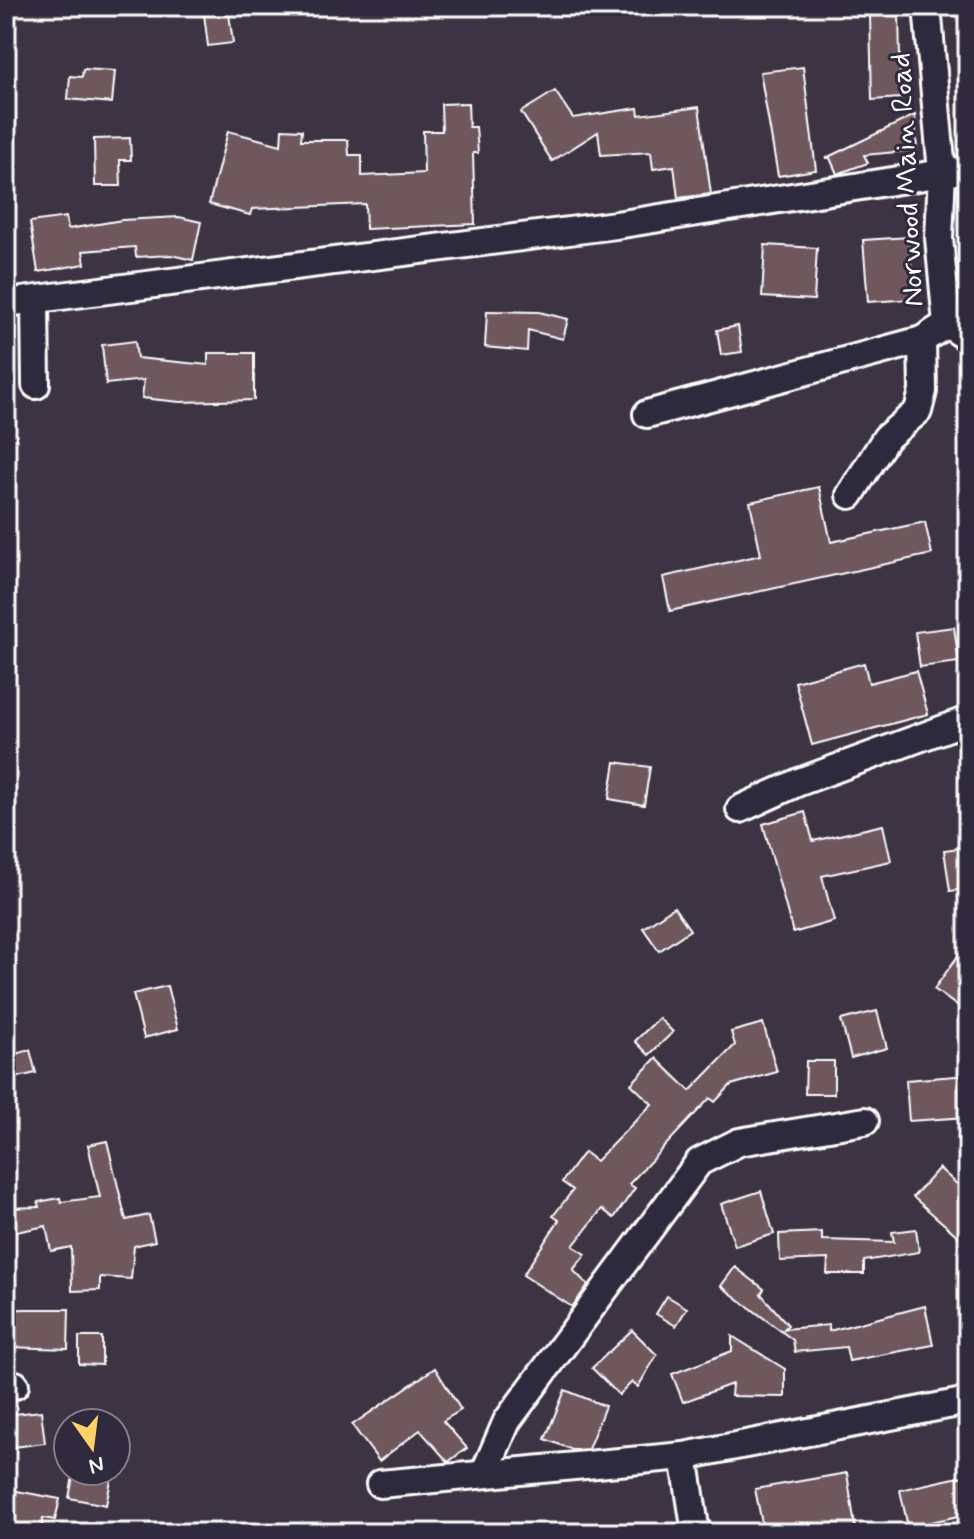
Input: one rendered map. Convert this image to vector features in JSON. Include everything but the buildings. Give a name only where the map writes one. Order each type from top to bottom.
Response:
[{"type":"street","name":"Norwood Main Road","points":[[927,6],[955,171],[939,238],[958,331]]},
{"type":"street","points":[[6,303],[616,225],[922,179],[955,171]]},
{"type":"street","points":[[35,300],[36,385]]},
{"type":"street","points":[[647,414],[958,331]]},
{"type":"street","points":[[850,495],[886,438],[918,411],[923,391],[922,340]]},
{"type":"street","points":[[740,809],[813,777],[968,720]]},
{"type":"street","points":[[484,1474],[507,1421],[699,1162],[739,1142],[865,1121]]},
{"type":"street","points":[[380,1484],[684,1456],[968,1401]]},
{"type":"street","points":[[684,1456],[696,1533]]}]
